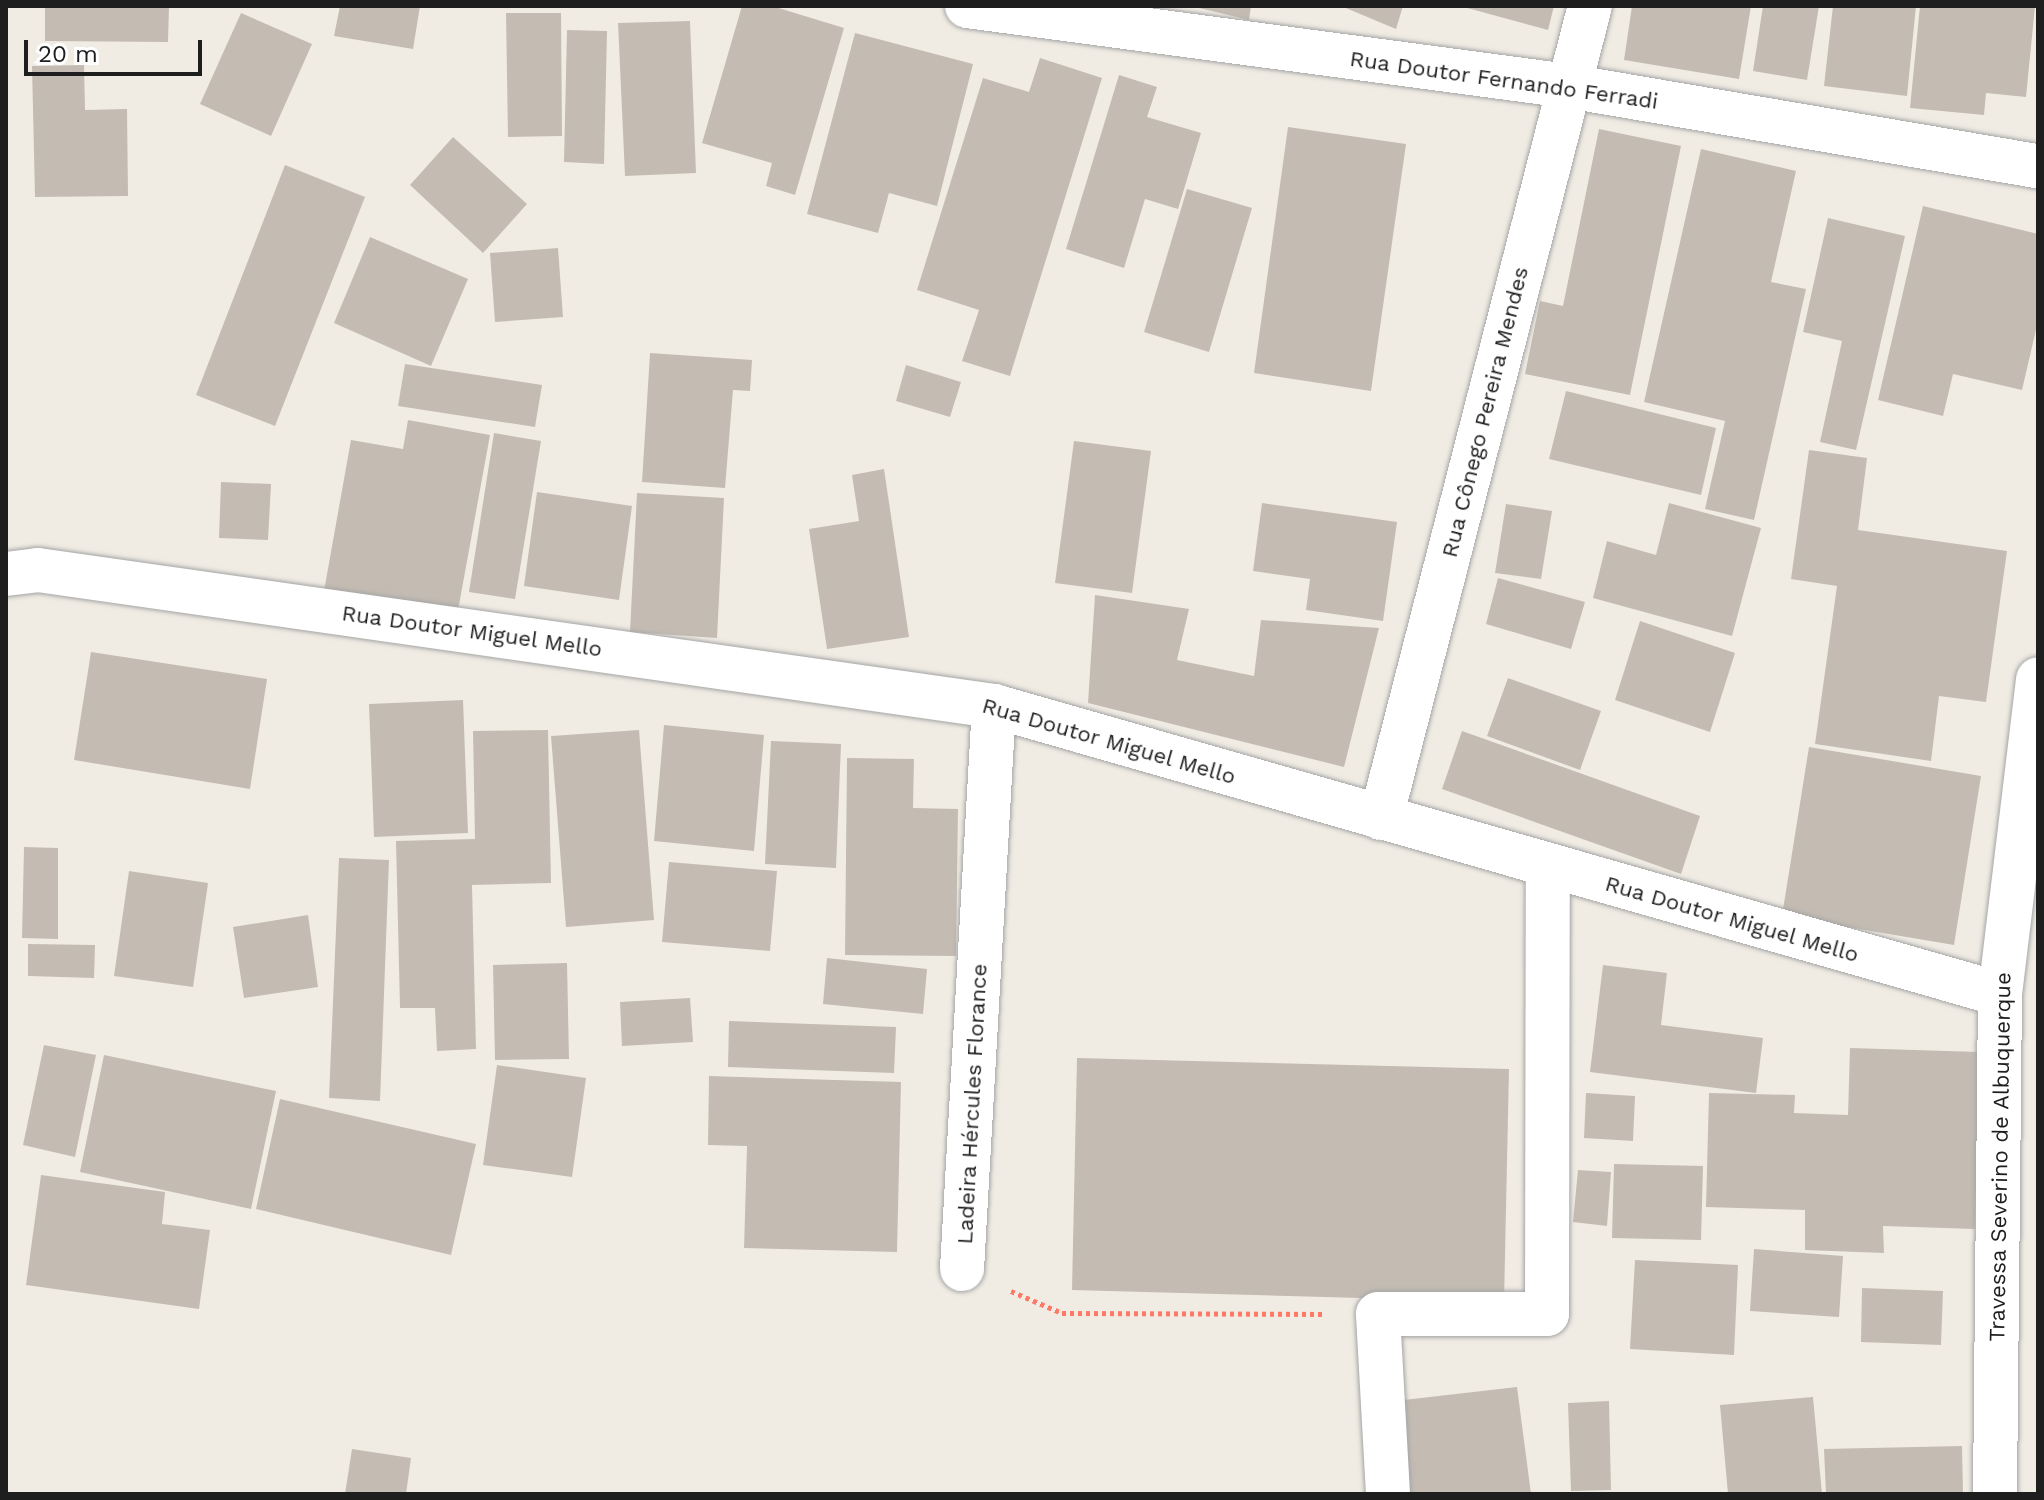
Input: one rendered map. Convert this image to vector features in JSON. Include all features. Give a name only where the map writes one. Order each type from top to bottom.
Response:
[{"type":"street","name":"Rua Doutor Fernando Ferradi","points":[[967,6],[1568,86],[2038,166]]},
{"type":"street","name":"Rua Cônego Pereira Mendes","points":[[1381,818],[1590,6]]},
{"type":"street","name":"Rua Doutor Miguel Mello","points":[[6,574],[38,570],[994,706],[2000,994]]},
{"type":"street","name":"Travessa Severino de Albuquerque","points":[[1995,1494],[2000,994],[2038,679]]},
{"type":"street","name":"Ladeira Hércules Florance","points":[[962,1269],[994,706]]},
{"type":"street","points":[[1388,1494],[1378,1314],[1547,1314],[1548,867]]},
{"type":"path","name":"Ladeira Hércules Florance","points":[[962,1269],[1062,1313],[1378,1314]]},
{"type":"building","points":[[45,6],[169,6],[168,42],[45,41]]},
{"type":"building","points":[[340,6],[420,6],[413,49],[334,36]]},
{"type":"building","points":[[742,6],[772,6],[844,28],[795,195],[766,186],[772,163],[702,143]]},
{"type":"building","points":[[1191,6],[1251,6],[1249,20]]},
{"type":"building","points":[[1341,6],[1403,6],[1396,29]]},
{"type":"building","points":[[1460,6],[1554,6],[1548,30]]},
{"type":"building","points":[[1632,6],[1751,6],[1739,79],[1624,60]]},
{"type":"building","points":[[1763,6],[1819,6],[1807,80],[1753,71]]},
{"type":"building","points":[[1833,6],[1916,6],[1907,96],[1824,86]]},
{"type":"building","points":[[1920,6],[2035,6],[2026,97],[1986,93],[1984,115],[1910,108]]},
{"type":"building","points":[[241,13],[312,44],[271,136],[200,104]]},
{"type":"building","points":[[506,13],[561,13],[562,136],[508,137]]},
{"type":"building","points":[[690,21],[696,173],[625,176],[618,23]]},
{"type":"building","points":[[567,30],[607,31],[604,164],[564,162]]},
{"type":"building","points":[[855,33],[973,64],[937,206],[889,193],[878,233],[807,214]]},
{"type":"building","points":[[1040,58],[1102,78],[1010,376],[962,361],[979,310],[917,290],[983,78],[1029,92]]},
{"type":"building","points":[[84,65],[85,110],[127,109],[128,196],[35,197],[32,66]]},
{"type":"building","points":[[1119,75],[1157,87],[1147,117],[1201,133],[1178,209],[1145,199],[1124,268],[1066,249]]},
{"type":"building","points":[[1288,127],[1406,144],[1371,391],[1254,373]]},
{"type":"building","points":[[1599,129],[1681,146],[1630,395],[1525,374],[1540,301],[1563,306]]},
{"type":"building","points":[[453,137],[527,204],[483,253],[410,185]]},
{"type":"building","points":[[1701,149],[1796,171],[1771,282],[1806,289],[1754,520],[1705,509],[1725,421],[1644,402]]},
{"type":"building","points":[[285,165],[365,197],[275,426],[196,395]]},
{"type":"building","points":[[1187,189],[1252,208],[1209,352],[1144,332]]},
{"type":"building","points":[[1923,206],[2038,234],[2038,321],[2022,390],[1953,374],[1943,416],[1878,400]]},
{"type":"building","points":[[1828,218],[1905,236],[1856,450],[1820,442],[1842,341],[1803,332]]},
{"type":"building","points":[[370,237],[468,279],[431,366],[334,323]]},
{"type":"building","points":[[558,248],[563,317],[495,322],[490,253]]},
{"type":"building","points":[[650,353],[752,360],[750,391],[733,390],[725,488],[642,482]]},
{"type":"building","points":[[405,364],[542,385],[535,427],[398,406]]},
{"type":"building","points":[[906,365],[961,382],[950,417],[896,401]]},
{"type":"building","points":[[1566,391],[1716,428],[1701,495],[1549,459]]},
{"type":"building","points":[[408,420],[490,435],[457,616],[324,591],[351,440],[403,449]]},
{"type":"building","points":[[494,433],[541,441],[515,599],[469,592]]},
{"type":"building","points":[[1074,441],[1151,451],[1132,593],[1055,583]]},
{"type":"building","points":[[1809,450],[1867,458],[1858,530],[2007,551],[1986,702],[1939,696],[1931,761],[1815,744],[1837,586],[1791,579]]},
{"type":"building","points":[[884,469],[909,637],[827,649],[809,529],[859,521],[852,475]]},
{"type":"building","points":[[221,482],[271,484],[268,540],[219,538]]},
{"type":"building","points":[[537,492],[632,506],[619,600],[524,586]]},
{"type":"building","points":[[637,493],[724,498],[717,638],[630,632]]},
{"type":"building","points":[[1262,503],[1397,522],[1383,621],[1306,610],[1310,579],[1253,571]]},
{"type":"building","points":[[1669,503],[1761,528],[1732,636],[1593,598],[1607,541],[1656,555]]},
{"type":"building","points":[[1506,504],[1552,511],[1541,579],[1495,573]]},
{"type":"building","points":[[1498,578],[1585,602],[1571,649],[1486,624]]},
{"type":"building","points":[[1095,595],[1189,609],[1177,660],[1254,676],[1261,620],[1379,628],[1344,767],[1088,703]]},
{"type":"building","points":[[1640,621],[1735,653],[1710,732],[1615,700]]},
{"type":"building","points":[[91,652],[267,679],[250,789],[74,760]]},
{"type":"building","points":[[1508,678],[1601,711],[1580,770],[1487,736]]},
{"type":"building","points":[[463,700],[468,833],[374,837],[369,704]]},
{"type":"building","points":[[664,725],[764,735],[754,851],[654,841]]},
{"type":"building","points":[[548,730],[551,883],[472,885],[476,1049],[437,1051],[435,1008],[400,1008],[396,841],[475,839],[473,731]]},
{"type":"building","points":[[639,730],[654,920],[566,927],[551,736]]},
{"type":"building","points":[[1462,731],[1700,816],[1681,874],[1442,789]]},
{"type":"building","points":[[771,741],[841,744],[836,868],[765,864]]},
{"type":"building","points":[[1809,747],[1981,776],[1954,945],[1782,916]]},
{"type":"building","points":[[847,758],[914,759],[913,808],[958,809],[956,956],[845,955]]},
{"type":"building","points":[[24,847],[58,848],[58,939],[22,938]]},
{"type":"building","points":[[339,858],[389,860],[380,1101],[329,1098]]},
{"type":"building","points":[[669,862],[777,871],[770,951],[662,942]]},
{"type":"building","points":[[129,871],[208,883],[193,987],[114,976]]},
{"type":"building","points":[[308,915],[318,987],[244,998],[233,927]]},
{"type":"building","points":[[28,944],[95,945],[94,978],[28,976]]},
{"type":"building","points":[[827,958],[927,969],[923,1014],[823,1004]]},
{"type":"building","points":[[567,963],[569,1059],[495,1060],[493,965]]},
{"type":"building","points":[[1603,965],[1667,973],[1661,1025],[1763,1038],[1756,1093],[1590,1072]]},
{"type":"building","points":[[690,998],[693,1042],[622,1046],[620,1002]]},
{"type":"building","points":[[729,1021],[896,1027],[894,1073],[728,1067]]},
{"type":"building","points":[[44,1045],[96,1055],[75,1157],[23,1145]]},
{"type":"building","points":[[1850,1048],[1979,1052],[1975,1229],[1883,1226],[1884,1253],[1805,1250],[1805,1210],[1706,1207],[1709,1093],[1795,1095],[1794,1113],[1848,1115]]},
{"type":"building","points":[[104,1055],[276,1091],[251,1209],[80,1172]]},
{"type":"building","points":[[1077,1058],[1509,1069],[1504,1302],[1072,1290]]},
{"type":"building","points":[[497,1065],[586,1078],[572,1177],[483,1165]]},
{"type":"building","points":[[709,1076],[901,1082],[897,1252],[744,1248],[747,1146],[708,1145]]},
{"type":"building","points":[[1586,1093],[1635,1096],[1633,1141],[1584,1138]]},
{"type":"building","points":[[280,1099],[476,1144],[451,1255],[256,1209]]},
{"type":"building","points":[[1614,1164],[1703,1166],[1701,1240],[1612,1238]]},
{"type":"building","points":[[1578,1170],[1611,1172],[1607,1226],[1573,1222]]},
{"type":"building","points":[[41,1175],[165,1192],[162,1224],[210,1230],[199,1309],[26,1285]]},
{"type":"building","points":[[1754,1249],[1843,1256],[1839,1317],[1750,1311]]},
{"type":"building","points":[[1635,1260],[1738,1265],[1734,1355],[1630,1349]]},
{"type":"building","points":[[1862,1288],[1943,1291],[1941,1345],[1861,1342]]},
{"type":"building","points":[[1517,1387],[1531,1494],[1398,1494],[1386,1402]]},
{"type":"building","points":[[1813,1397],[1822,1494],[1728,1494],[1720,1405]]},
{"type":"building","points":[[1609,1401],[1611,1490],[1571,1491],[1568,1403]]},
{"type":"building","points":[[1962,1446],[1963,1494],[1826,1494],[1824,1449]]},
{"type":"building","points":[[352,1449],[411,1458],[406,1494],[345,1494]]}]
